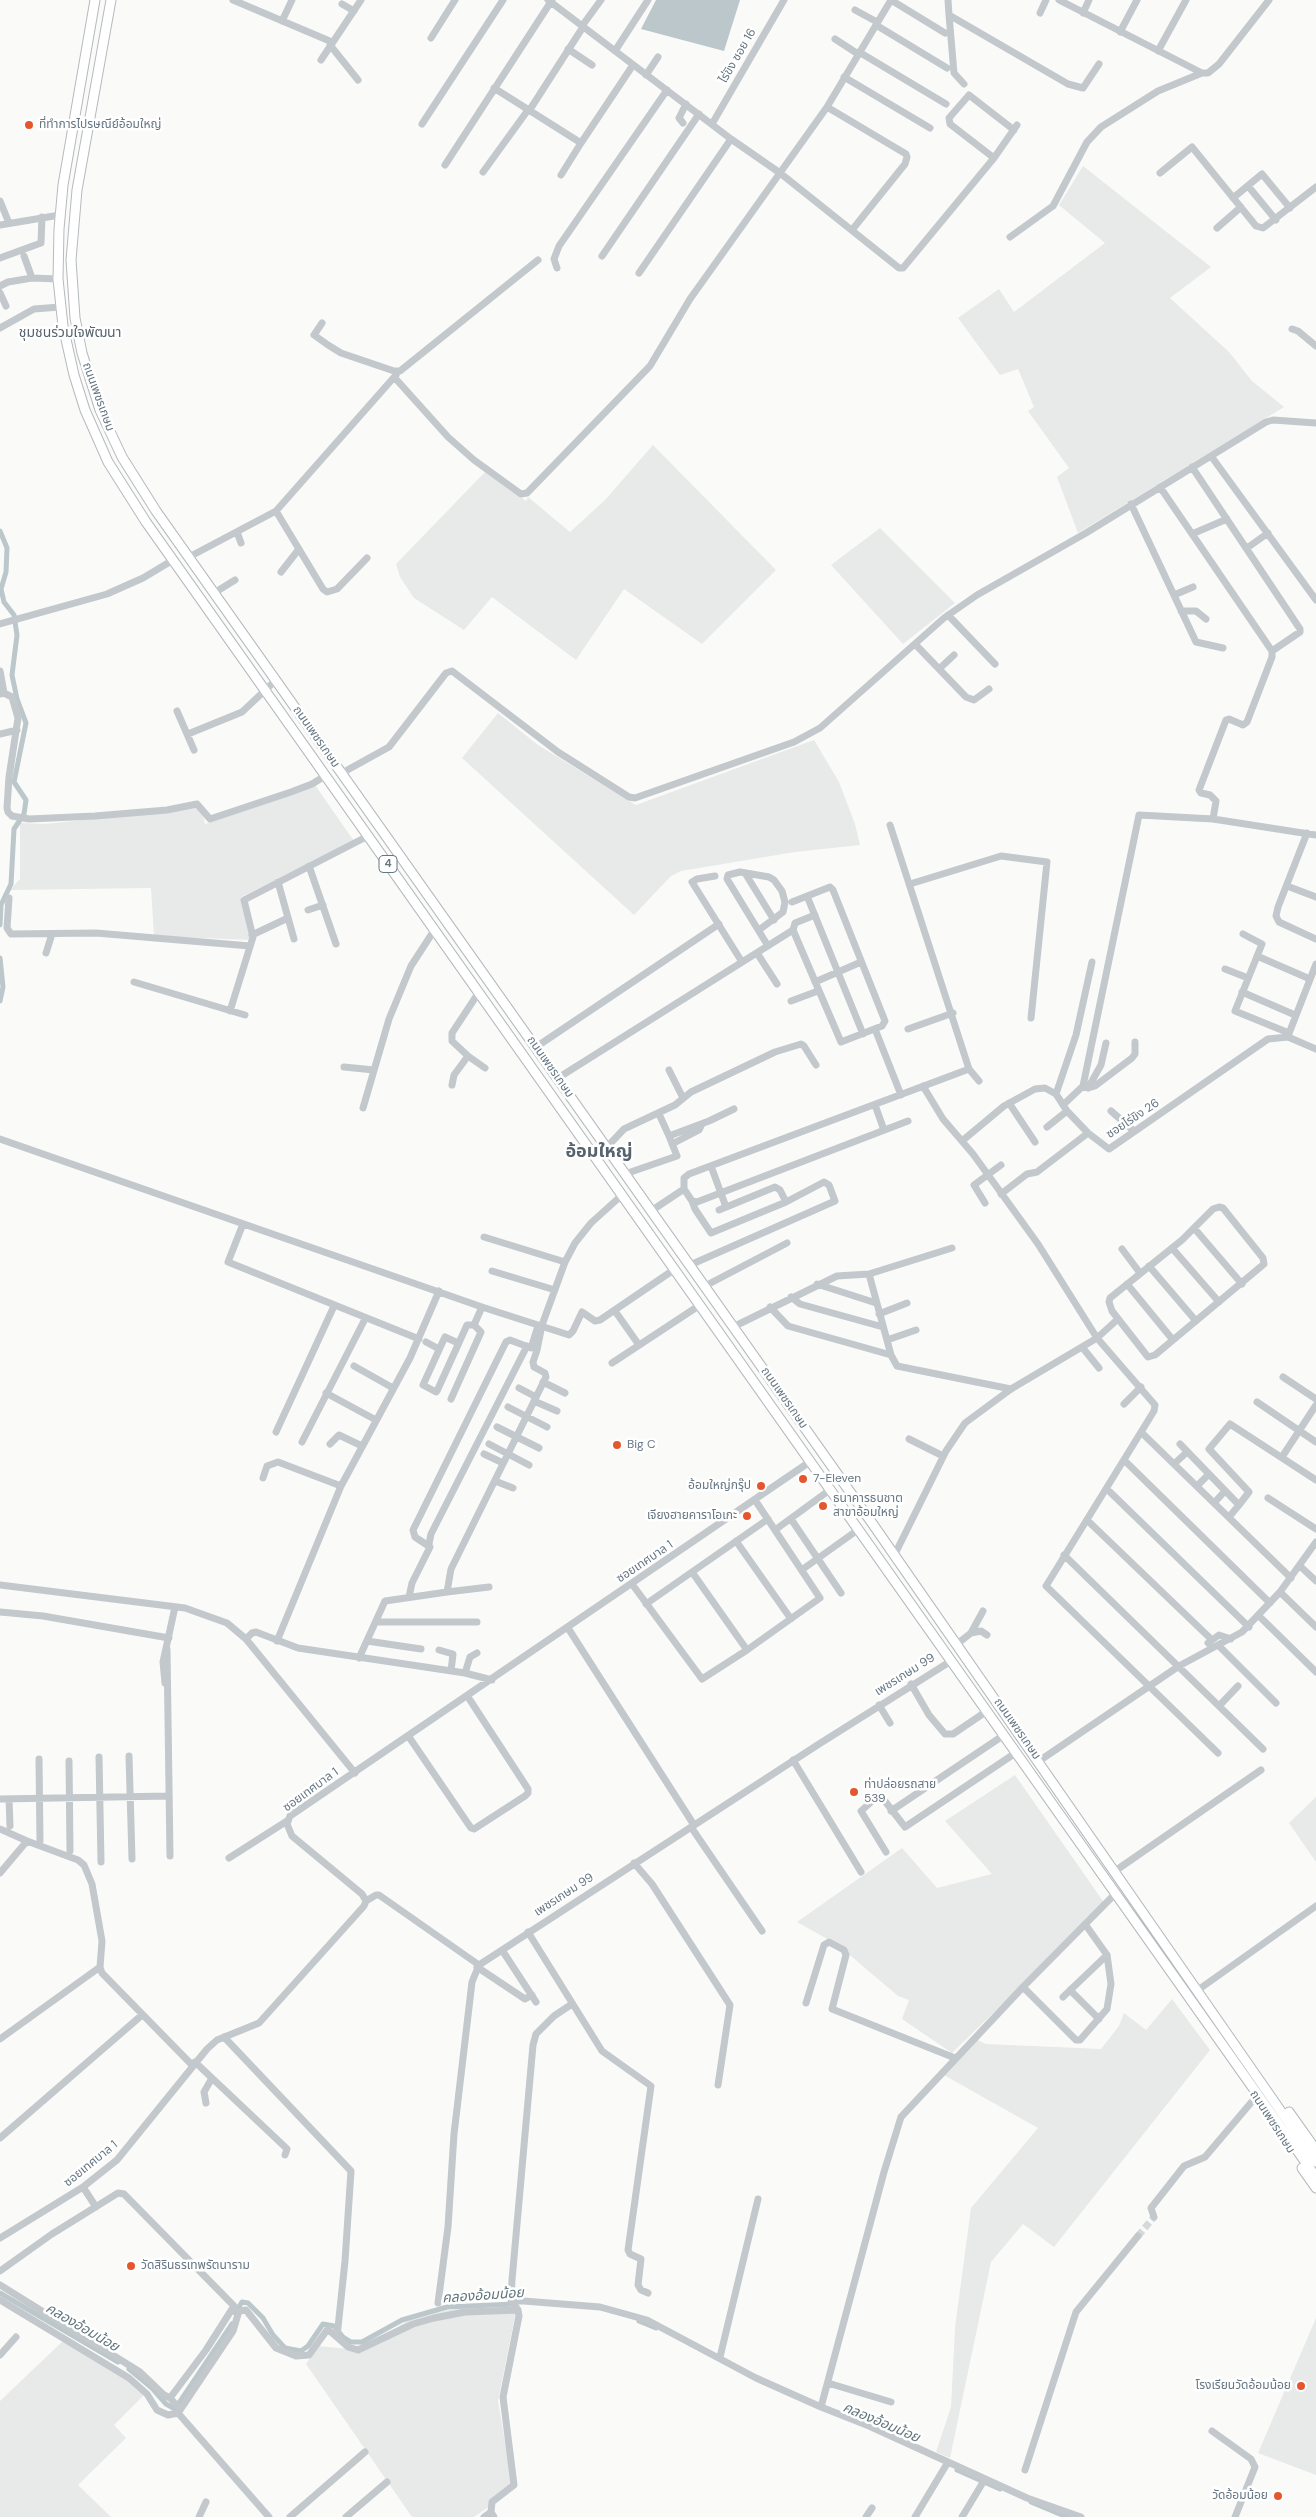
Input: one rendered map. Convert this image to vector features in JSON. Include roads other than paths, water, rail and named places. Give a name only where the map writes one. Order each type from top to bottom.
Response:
[{"type":"main road","name":"ถนนเพชรเกษม","points":[[95,0],[60,215],[58,279],[60,307],[74,375],[96,439],[122,486],[256,679],[831,1489],[950,1661],[1017,1752],[1316,2178]]},
{"type":"main road","name":"ถนนเพชรเกษม","points":[[111,0],[74,212],[71,260],[75,318],[82,354],[108,429],[136,480],[973,1666],[1316,2162]]},
{"type":"main road","points":[[220,601],[230,624],[267,679],[262,682],[256,679]]},
{"type":"main road","points":[[290,700],[282,694],[277,698],[311,747],[323,772]]},
{"type":"main road","points":[[950,1661],[966,1657]]},
{"type":"main road","points":[[961,1674],[963,1666],[973,1666]]},
{"type":"main road","name":"ถนนเพชรเกษม","points":[[1230,2054],[1255,2098],[1316,2188]]},
{"type":"main road","name":"ถนนเพชรเกษม","points":[[1247,2062],[1287,2110],[1316,2150]]},
{"type":"street","points":[[232,0],[331,43],[358,80]]},
{"type":"street","points":[[282,21],[292,0]]},
{"type":"street","points":[[321,60],[361,0]]},
{"type":"street","points":[[431,38],[455,0]]},
{"type":"street","points":[[422,124],[503,0]]},
{"type":"street","points":[[483,172],[528,110],[601,0]]},
{"type":"street","points":[[614,51],[648,0]]},
{"type":"street","name":"ไร่ขิง ซอย 16","points":[[712,124],[784,0]]},
{"type":"street","points":[[322,323],[314,335],[322,342],[341,353],[396,375],[448,437],[474,460],[521,494],[527,494],[650,366],[690,299],[827,107],[891,0],[945,34]]},
{"type":"street","points":[[948,0],[954,72],[964,84]]},
{"type":"street","points":[[1040,13],[1046,0]]},
{"type":"street","points":[[1059,0],[1202,73],[1208,74],[1215,68],[1269,0]]},
{"type":"street","points":[[1083,13],[1090,0]]},
{"type":"street","points":[[1120,32],[1137,0]]},
{"type":"street","points":[[1158,51],[1186,0]]},
{"type":"street","points":[[445,165],[551,1],[582,27],[731,139],[780,173],[899,268],[903,268],[994,158],[1016,127],[969,95],[949,118],[950,124],[994,158]]},
{"type":"street","points":[[342,4],[354,11]]},
{"type":"street","points":[[855,10],[947,68]]},
{"type":"street","points":[[950,15],[1074,86],[1083,88],[1099,64]]},
{"type":"street","points":[[835,39],[946,104]]},
{"type":"street","points":[[568,49],[592,65]]},
{"type":"street","points":[[646,74],[658,57]]},
{"type":"street","points":[[561,176],[633,64]]},
{"type":"street","points":[[1010,238],[1053,206],[1087,142],[1101,127],[1158,91],[1202,73]]},
{"type":"street","points":[[844,77],[930,128]]},
{"type":"street","points":[[494,88],[581,144]]},
{"type":"street","points":[[557,268],[554,259],[559,246],[667,90]]},
{"type":"street","points":[[683,123],[679,118],[686,104]]},
{"type":"street","points":[[827,107],[906,154],[907,157],[900,170],[852,230]]},
{"type":"street","points":[[602,256],[698,114]]},
{"type":"street","points":[[639,273],[731,139]]},
{"type":"street","points":[[1160,173],[1192,147],[1260,228],[1268,226],[1316,188]]},
{"type":"street","points":[[1233,198],[1262,174],[1290,208]]},
{"type":"street","points":[[1248,186],[1276,220]]},
{"type":"street","points":[[0,201],[8,223]]},
{"type":"street","points":[[1217,228],[1241,207]]},
{"type":"street","points":[[0,225],[60,215]]},
{"type":"street","points":[[0,258],[41,243],[42,218]]},
{"type":"street","points":[[24,256],[32,278]]},
{"type":"street","points":[[189,557],[276,511],[396,375],[538,260]]},
{"type":"street","points":[[0,286],[32,278],[58,279]]},
{"type":"street","points":[[6,306],[0,292],[14,282]]},
{"type":"street","points":[[0,328],[34,309],[60,307]]},
{"type":"street","points":[[1292,329],[1298,331],[1316,346]]},
{"type":"street","points":[[342,774],[389,747],[446,673],[452,671],[558,752],[623,794],[635,798],[802,739],[820,728],[948,615],[977,595],[1072,541],[1266,422],[1273,420],[1316,422]]},
{"type":"street","points":[[1211,456],[1316,600]]},
{"type":"street","points":[[1192,467],[1300,630],[1272,651]]},
{"type":"street","points":[[1160,486],[1272,651],[1272,657],[1247,722],[1243,725],[1229,719],[1226,720],[1199,790],[1216,799],[1213,816]]},
{"type":"street","points":[[1131,504],[1198,644],[1223,648]]},
{"type":"street","points":[[276,511],[327,592],[337,589],[367,558]]},
{"type":"street","points":[[1192,534],[1227,519]]},
{"type":"street","points":[[237,532],[241,543]]},
{"type":"street","points":[[1246,548],[1268,533]]},
{"type":"street","points":[[281,572],[299,549]]},
{"type":"street","points":[[0,624],[107,594],[143,578],[173,560]]},
{"type":"street","points":[[214,592],[235,580]]},
{"type":"street","points":[[1174,595],[1193,587]]},
{"type":"street","points":[[1181,611],[1196,612],[1206,619]]},
{"type":"street","points":[[948,615],[995,664]]},
{"type":"street","points":[[915,644],[970,699],[974,700],[989,689]]},
{"type":"street","points":[[938,669],[954,655]]},
{"type":"street","points":[[0,671],[2,694],[12,697],[19,723],[10,769],[8,812],[12,816],[26,819],[129,813],[197,804],[201,806],[207,816],[214,818],[298,790],[323,772]]},
{"type":"street","points":[[188,734],[242,712],[276,680]]},
{"type":"street","points":[[177,711],[194,750]]},
{"type":"street","points":[[0,734],[17,730]]},
{"type":"street","points":[[1085,1087],[1137,818],[1142,814],[1213,816],[1316,835]]},
{"type":"street","points":[[890,825],[970,1069],[980,1081]]},
{"type":"street","points":[[1308,833],[1276,916],[1279,922],[1316,939]]},
{"type":"street","points":[[230,1011],[252,935],[244,900],[368,836]]},
{"type":"street","points":[[910,884],[1001,856],[1048,862],[1031,1018]]},
{"type":"street","points":[[309,866],[336,944]]},
{"type":"street","points":[[744,873],[774,920]]},
{"type":"street","points":[[759,930],[774,920],[785,908],[779,884],[769,877],[744,873],[728,874],[727,879],[768,946]]},
{"type":"street","points":[[715,876],[697,879],[692,882],[742,962]]},
{"type":"street","points":[[278,882],[294,939]]},
{"type":"street","points":[[1287,886],[1316,897]]},
{"type":"street","points":[[792,902],[830,887],[833,890],[885,1021],[884,1025],[840,1042],[793,930],[795,923],[815,915]]},
{"type":"street","points":[[808,896],[863,1034]]},
{"type":"street","points":[[9,898],[7,928],[10,934],[112,934],[250,946]]},
{"type":"street","points":[[308,910],[323,905]]},
{"type":"street","points":[[252,935],[288,918]]},
{"type":"street","points":[[536,1048],[719,924]]},
{"type":"street","points":[[363,1108],[390,1018],[411,966],[435,929]]},
{"type":"street","points":[[558,1078],[793,930]]},
{"type":"street","points":[[46,953],[52,934]]},
{"type":"street","points":[[1243,934],[1262,944],[1242,992],[1236,1012],[1316,1049]]},
{"type":"street","points":[[757,953],[777,984]]},
{"type":"street","points":[[1258,956],[1310,979]]},
{"type":"street","points":[[816,982],[861,962]]},
{"type":"street","points":[[962,1141],[1009,1103],[1040,1088],[1056,1094],[1076,1035],[1092,962]]},
{"type":"street","points":[[1288,1036],[1316,964]]},
{"type":"street","points":[[1226,969],[1248,978]]},
{"type":"street","points":[[134,982],[244,1015]]},
{"type":"street","points":[[791,1001],[818,991]]},
{"type":"street","points":[[479,992],[451,1036],[452,1041],[485,1068]]},
{"type":"street","points":[[1242,992],[1295,1015]]},
{"type":"street","points":[[908,1029],[953,1013]]},
{"type":"street","points":[[875,1028],[901,1094]]},
{"type":"street","name":"ซอยไร่ขิง 26","points":[[1056,1094],[1065,1108],[1088,1133],[1109,1149],[1261,1043],[1268,1039],[1288,1036]]},
{"type":"street","points":[[1085,1087],[1099,1084],[1132,1058],[1135,1054],[1135,1042]]},
{"type":"street","points":[[606,1148],[624,1129],[658,1114],[691,1092],[797,1044],[804,1046],[816,1065]]},
{"type":"street","points":[[1047,1127],[1085,1087],[1101,1065],[1106,1044]]},
{"type":"street","points":[[452,1082],[468,1056]]},
{"type":"street","points":[[344,1067],[374,1070]]},
{"type":"street","points":[[690,1266],[835,1201],[829,1185],[824,1182],[786,1202],[711,1233],[695,1210],[692,1201],[684,1189],[683,1181],[685,1176],[970,1069]]},
{"type":"street","points":[[669,1070],[683,1098]]},
{"type":"street","points":[[923,1086],[943,1119],[988,1174],[1038,1244],[1097,1338],[1155,1405],[1154,1411],[1046,1584],[1218,1754]]},
{"type":"street","points":[[1009,1103],[1035,1142]]},
{"type":"street","points":[[875,1105],[884,1130]]},
{"type":"street","points":[[669,1136],[702,1124],[734,1109]]},
{"type":"street","points":[[1111,1111],[1134,1132]]},
{"type":"street","points":[[624,1174],[677,1156],[658,1114]]},
{"type":"street","points":[[692,1201],[697,1202],[908,1121]]},
{"type":"street","points":[[672,1144],[699,1130],[702,1124]]},
{"type":"street","points":[[1001,1194],[1027,1174],[1037,1172],[1088,1133]]},
{"type":"street","points":[[0,1139],[482,1307],[569,1335],[573,1331],[582,1312],[598,1321],[616,1311],[674,1269]]},
{"type":"street","points":[[984,1203],[974,1185],[1001,1164]]},
{"type":"street","points":[[711,1166],[723,1209],[775,1187],[780,1190],[786,1202]]},
{"type":"street","points":[[651,1211],[684,1189]]},
{"type":"street","points":[[429,1544],[413,1534],[417,1522],[506,1342],[510,1340],[531,1348],[565,1262],[575,1243],[591,1223],[622,1195]]},
{"type":"street","points":[[1223,1208],[1265,1261],[1261,1268],[1174,1340],[1155,1355],[1148,1356],[1118,1319],[1108,1302],[1140,1273],[1172,1248],[1214,1209],[1223,1208]]},
{"type":"street","points":[[243,1224],[228,1262],[439,1349]]},
{"type":"street","points":[[1194,1228],[1242,1284]]},
{"type":"street","points":[[484,1237],[565,1262]]},
{"type":"street","points":[[705,1286],[787,1243]]},
{"type":"street","points":[[733,1327],[770,1307],[837,1276],[869,1274],[952,1248]]},
{"type":"street","points":[[1172,1248],[1219,1302]]},
{"type":"street","points":[[1122,1249],[1140,1273]]},
{"type":"street","points":[[1149,1266],[1196,1321]]},
{"type":"street","points":[[492,1270],[555,1290]]},
{"type":"street","points":[[869,1274],[879,1314],[895,1363],[900,1367],[1011,1389]]},
{"type":"street","points":[[817,1284],[876,1303]]},
{"type":"street","points":[[1127,1284],[1174,1340]]},
{"type":"street","points":[[277,1641],[341,1486],[376,1420],[422,1341],[439,1291]]},
{"type":"street","points":[[791,1297],[800,1304],[883,1327]]},
{"type":"street","points":[[879,1314],[907,1303]]},
{"type":"street","points":[[612,1363],[700,1305]]},
{"type":"street","points":[[276,1432],[334,1306]]},
{"type":"street","points":[[474,1325],[482,1307]]},
{"type":"street","points":[[770,1307],[788,1326],[892,1355]]},
{"type":"street","points":[[616,1311],[639,1345]]},
{"type":"street","points":[[302,1442],[365,1318]]},
{"type":"street","points":[[894,1556],[943,1456],[965,1423],[1011,1389],[1097,1338],[1118,1319]]},
{"type":"street","points":[[451,1399],[481,1332],[474,1325],[467,1325],[436,1392],[423,1383],[445,1337],[458,1344]]},
{"type":"street","points":[[447,1592],[451,1569],[546,1374],[534,1367],[532,1362],[538,1350],[540,1325]]},
{"type":"street","points":[[887,1340],[916,1330]]},
{"type":"street","points":[[409,1597],[412,1583],[430,1547],[431,1534],[527,1346]]},
{"type":"street","points":[[1082,1347],[1098,1368]]},
{"type":"street","points":[[354,1366],[394,1388]]},
{"type":"street","points":[[1283,1377],[1316,1399]]},
{"type":"street","points":[[543,1382],[565,1394]]},
{"type":"street","points":[[1124,1404],[1141,1387]]},
{"type":"street","points":[[519,1388],[556,1411]]},
{"type":"street","points":[[326,1393],[376,1420]]},
{"type":"street","points":[[1257,1402],[1316,1442]]},
{"type":"street","points":[[1282,1457],[1316,1405]]},
{"type":"street","points":[[508,1407],[547,1427]]},
{"type":"street","points":[[1229,1517],[1249,1492],[1209,1448],[1226,1426],[1234,1424],[1316,1480]]},
{"type":"street","points":[[497,1427],[539,1448]]},
{"type":"street","points":[[1141,1432],[1291,1578]]},
{"type":"street","points":[[330,1444],[339,1435],[362,1446]]},
{"type":"street","points":[[909,1439],[943,1456]]},
{"type":"street","points":[[489,1444],[529,1465]]},
{"type":"street","points":[[1180,1444],[1239,1505]]},
{"type":"street","points":[[1174,1464],[1187,1452]]},
{"type":"street","points":[[484,1454],[503,1463]]},
{"type":"street","points":[[1124,1460],[1270,1603]]},
{"type":"street","name":"ซอยเทศบาล 1","points":[[0,2238],[83,2188],[125,2153],[194,2064],[213,2044],[224,2037],[259,2023],[366,1901],[362,1894],[292,1836],[287,1828],[287,1821],[811,1461]]},
{"type":"street","points":[[263,1478],[267,1466],[278,1462],[341,1486]]},
{"type":"street","points":[[1197,1486],[1209,1474]]},
{"type":"street","points":[[495,1481],[513,1488]]},
{"type":"street","points":[[775,1530],[831,1489]]},
{"type":"street","points":[[1214,1503],[1225,1491]]},
{"type":"street","points":[[1110,1492],[1249,1627]]},
{"type":"street","points":[[1268,1498],[1316,1528]]},
{"type":"street","points":[[632,1584],[702,1679],[792,1620],[820,1598],[803,1569],[755,1500]]},
{"type":"street","points":[[646,1604],[768,1519]]},
{"type":"street","points":[[791,1519],[841,1593]]},
{"type":"street","points":[[1087,1520],[1211,1639]]},
{"type":"street","points":[[803,1569],[859,1530]]},
{"type":"street","points":[[736,1541],[792,1620]]},
{"type":"street","points":[[1039,1761],[1179,1666],[1249,1627],[1280,1592],[1316,1542]]},
{"type":"street","points":[[1064,1555],[1264,1750]]},
{"type":"street","points":[[1300,1566],[1316,1580]]},
{"type":"street","points":[[692,1572],[747,1650]]},
{"type":"street","points":[[0,1585],[175,1607],[199,1612],[221,1620],[235,1628],[246,1639],[356,1773]]},
{"type":"street","points":[[358,1658],[385,1601],[489,1587]]},
{"type":"street","points":[[1280,1592],[1316,1627]]},
{"type":"street","points":[[170,1856],[167,1649],[175,1607]]},
{"type":"street","points":[[957,1644],[971,1633],[983,1611]]},
{"type":"street","points":[[0,1612],[43,1616],[169,1638]]},
{"type":"street","points":[[1259,1616],[1316,1672]]},
{"type":"street","points":[[376,1622],[477,1622]]},
{"type":"street","points":[[568,1628],[692,1826],[762,1931]]},
{"type":"street","points":[[971,1633],[981,1631],[987,1635]]},
{"type":"street","points":[[246,1639],[256,1632],[298,1648],[465,1673],[492,1680]]},
{"type":"street","points":[[1206,1650],[1211,1639],[1219,1635],[1231,1638]]},
{"type":"street","points":[[367,1641],[421,1649]]},
{"type":"street","points":[[1218,1645],[1276,1703]]},
{"type":"street","points":[[439,1650],[453,1654],[451,1671]]},
{"type":"street","points":[[465,1673],[470,1657],[477,1653]]},
{"type":"street","name":"เพชรเกษม 99","points":[[478,1966],[793,1760],[950,1661]]},
{"type":"street","points":[[911,1684],[929,1715],[945,1734],[953,1734],[987,1711]]},
{"type":"street","points":[[1219,1706],[1238,1686]]},
{"type":"street","points":[[409,1737],[472,1829],[528,1794],[528,1789],[468,1697]]},
{"type":"street","points":[[879,1705],[890,1723]]},
{"type":"street","points":[[892,1811],[1004,1735]]},
{"type":"street","points":[[886,1852],[861,1811],[880,1796],[905,1827],[1017,1752]]},
{"type":"street","points":[[129,1756],[132,1859]]},
{"type":"street","points":[[99,1757],[102,1862]]},
{"type":"street","points":[[39,1759],[40,1841]]},
{"type":"street","points":[[793,1760],[861,1872]]},
{"type":"street","points":[[69,1761],[70,1851]]},
{"type":"street","points":[[1114,1871],[1261,1770]]},
{"type":"street","points":[[0,1799],[169,1796]]},
{"type":"street","points":[[9,1799],[10,1826]]},
{"type":"street","points":[[229,1858],[287,1821]]},
{"type":"street","points":[[0,1828],[26,1841],[78,1860],[87,1869],[102,1941],[100,1967],[109,1982],[194,2064],[212,2078],[284,2146],[287,2149],[285,2155]]},
{"type":"street","points":[[0,1873],[26,1841]]},
{"type":"street","points":[[634,1863],[652,1884],[730,2005],[718,2084]]},
{"type":"street","points":[[821,2407],[897,2125],[910,2106],[955,2058],[1115,1894]]},
{"type":"street","points":[[366,1901],[379,1895],[525,1999],[534,1999],[502,1950]]},
{"type":"street","points":[[1198,1990],[1316,1906]]},
{"type":"street","points":[[1023,1987],[1076,2040],[1080,2040],[1107,2009],[1111,1984],[1107,1955],[1085,1924]]},
{"type":"street","points":[[528,1932],[606,2055],[651,2086],[628,2250],[630,2254],[642,2259],[638,2285],[641,2290],[648,2293]]},
{"type":"street","points":[[806,2002],[824,1945],[829,1942],[844,1950],[846,1955],[831,2006],[832,2010],[955,2058]]},
{"type":"street","points":[[1063,1997],[1107,1955]]},
{"type":"street","points":[[438,2303],[449,2215],[454,2134],[472,1982],[478,1966]]},
{"type":"street","points":[[0,2039],[89,1972],[100,1967]]},
{"type":"street","points":[[1070,1990],[1099,2020]]},
{"type":"street","points":[[484,2517],[492,2515],[492,2502],[514,2485],[503,2404],[515,2305],[533,2045],[536,2034],[554,2016],[572,2004]]},
{"type":"street","points":[[0,2138],[142,2015]]},
{"type":"street","points":[[224,2037],[351,2171],[338,2333]]},
{"type":"street","points":[[206,2104],[204,2092],[212,2078]]},
{"type":"street","points":[[1154,2217],[1151,2208],[1184,2166],[1205,2157],[1255,2098]]},
{"type":"street","points":[[83,2188],[96,2207]]},
{"type":"street","points":[[0,2271],[96,2207],[122,2192],[234,2306],[206,2350],[175,2408]]},
{"type":"street","points":[[720,2357],[758,2199]]},
{"type":"street","points":[[1025,2470],[1076,2312],[1138,2236]]},
{"type":"street","points":[[0,2285],[140,2372],[167,2398],[269,2517]]},
{"type":"street","points":[[0,2300],[129,2378],[147,2394],[157,2410],[175,2408],[233,2331],[237,2313],[241,2309],[246,2310],[255,2320],[276,2348],[296,2356],[308,2355],[327,2330],[338,2333],[348,2347],[358,2350],[406,2327],[427,2320],[465,2312],[515,2305],[600,2307],[617,2310],[664,2328],[756,2378],[821,2407],[870,2426],[984,2481],[1081,2517]]},
{"type":"street","points":[[0,2354],[16,2337]]},
{"type":"street","points":[[828,2382],[891,2402]]},
{"type":"street","points":[[1212,2431],[1251,2459],[1255,2467],[1236,2517]]},
{"type":"street","points":[[290,2517],[365,2452]]},
{"type":"street","points":[[915,2517],[947,2464]]},
{"type":"street","points":[[962,2517],[984,2481]]},
{"type":"street","points":[[346,2517],[388,2482]]},
{"type":"street","points":[[199,2517],[206,2502]]},
{"type":"street","points":[[866,2517],[872,2508]]},
{"type":"waterway","points":[[0,531],[7,548],[6,572],[1,589],[4,602],[14,615],[17,635],[12,675],[17,699],[26,723],[14,782],[26,800],[24,814],[14,829],[11,884],[1,905],[0,925]]},
{"type":"waterway","points":[[0,958],[3,987],[0,1001]]},
{"type":"waterway","name":"คลองอ้อมน้อย","points":[[0,2293],[118,2362]]},
{"type":"waterway","name":"คลองอ้อมน้อย","points":[[235,2313],[242,2302],[248,2303],[263,2318],[273,2335],[285,2348],[301,2351],[308,2346],[323,2324],[334,2326],[343,2337],[351,2342],[362,2342],[402,2320],[447,2307],[515,2304]]},
{"type":"waterway","name":"คลองอ้อมน้อย","points":[[639,2321],[656,2328]]},
{"type":"waterway","name":"คลองอ้อมน้อย","points":[[129,2369],[152,2388],[166,2404],[175,2409],[232,2324]]},
{"type":"waterway","name":"คลองอ้อมน้อย","points":[[957,2470],[1000,2489]]},
{"type":"waterway","name":"คลองอ้อมน้อย","points":[[1031,2502],[1067,2517]]},
{"type":"tunnel","points":[[1138,2236],[1154,2217]]},
{"type":"place","name":"ที่ทำการไปรษณีย์อ้อมใหญ่","points":[[29,125]]},
{"type":"place","name":"Big C","points":[[617,1445]]},
{"type":"place","name":"7-Eleven","points":[[803,1479]]},
{"type":"place","name":"อ้อมใหญ่กรุ๊ป","points":[[761,1486]]},
{"type":"place","name":"ธนาคารธนชาต สาขาอ้อมใหญ่","points":[[823,1506]]},
{"type":"place","name":"เจียงฮายคาราโอเกะ","points":[[747,1516]]},
{"type":"place","name":"ท่าปล่อยรถสาย 539","points":[[854,1792]]},
{"type":"place","name":"วัดสิรินธรเทพรัตนาราม","points":[[131,2266]]},
{"type":"place","name":"โรงเรียนวัดอ้อมน้อย","points":[[1301,2386]]},
{"type":"place","name":"วัดอ้อมน้อย","points":[[1278,2496]]},
{"type":"district","name":"ชุมชนร่วมใจพัฒนา","points":[[70,333]]},
{"type":"district","name":"อ้อมใหญ่","points":[[599,1152]]}]
